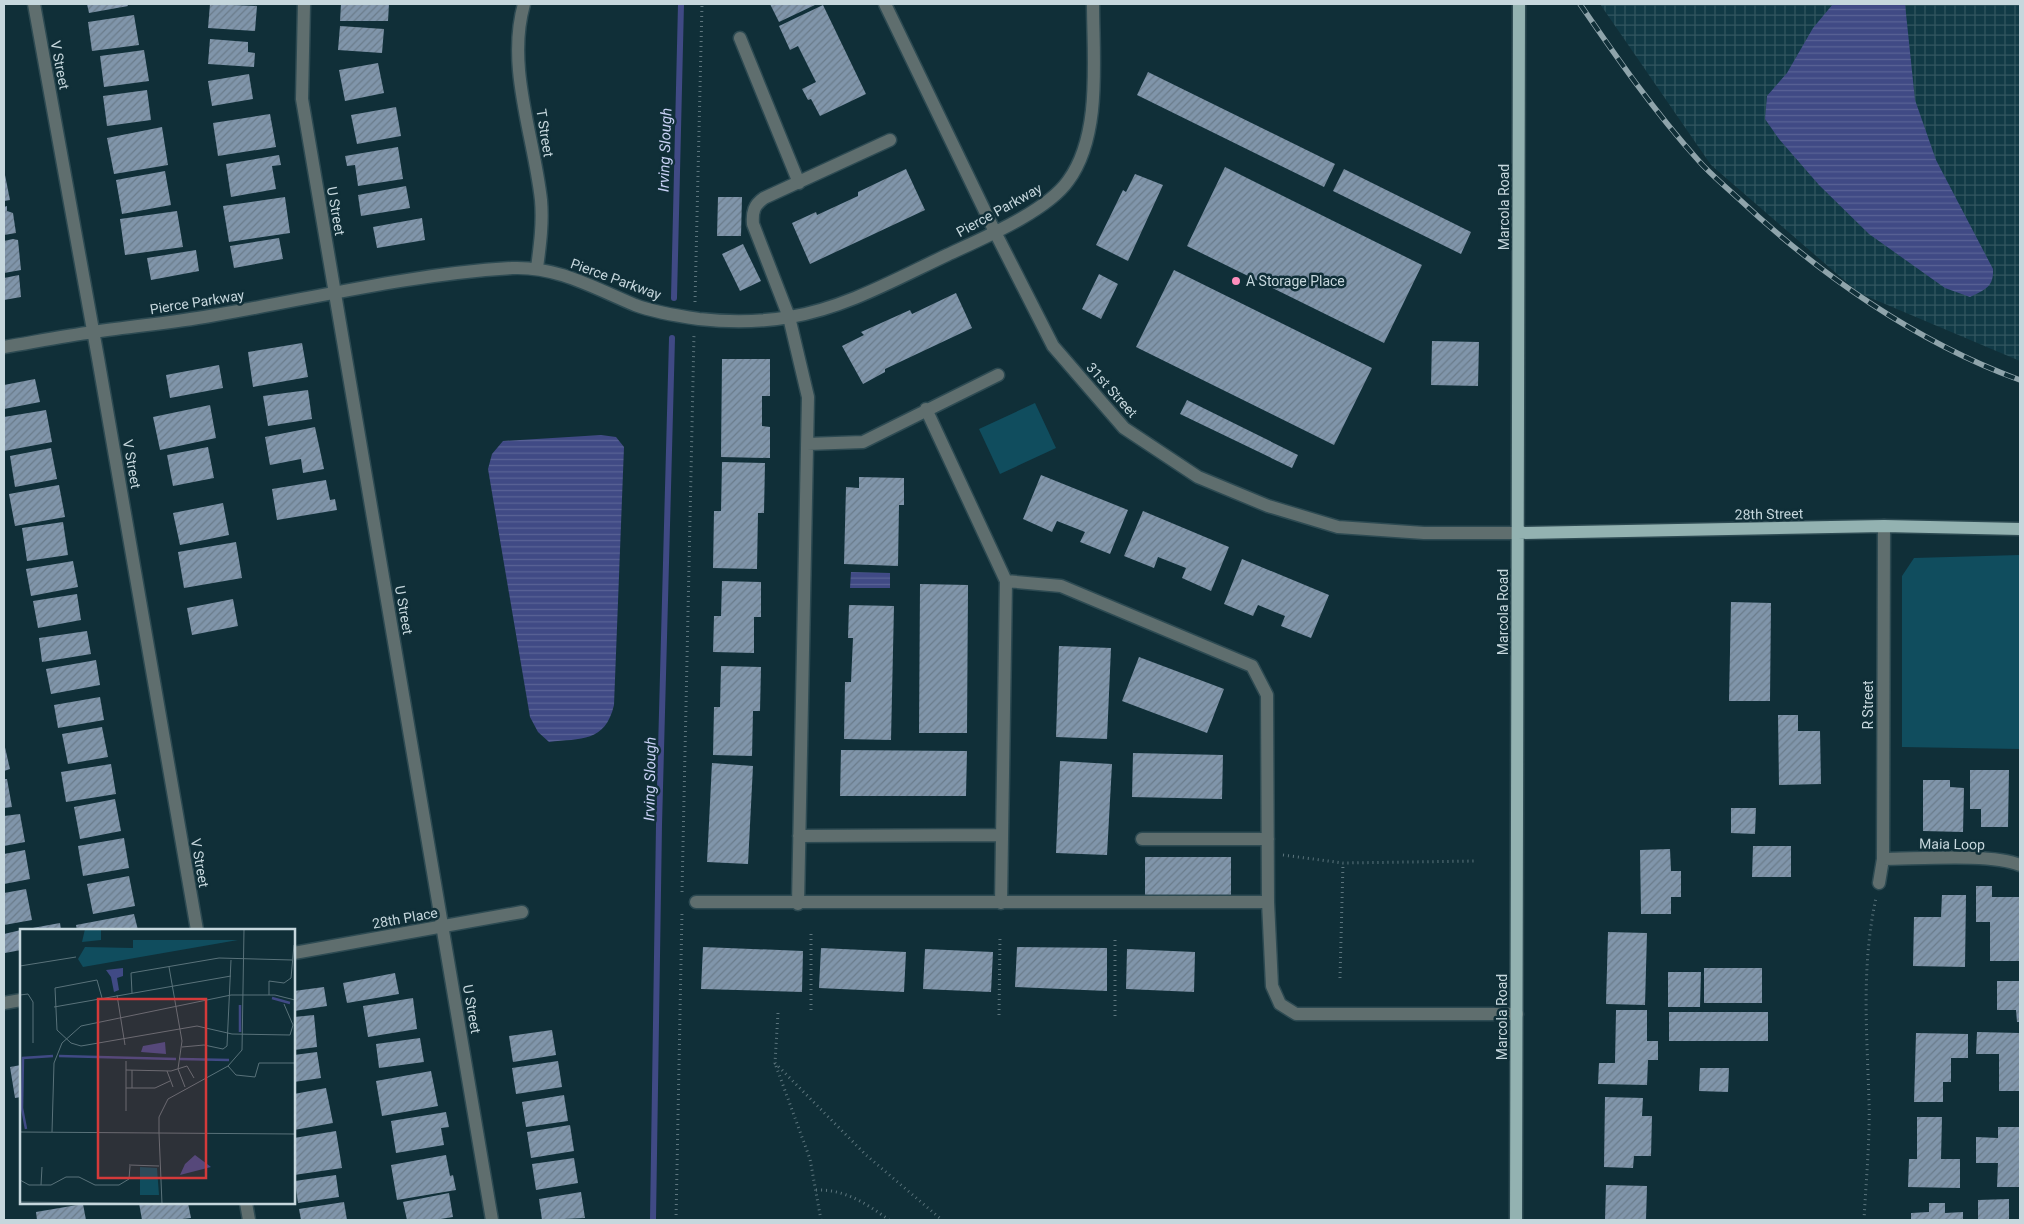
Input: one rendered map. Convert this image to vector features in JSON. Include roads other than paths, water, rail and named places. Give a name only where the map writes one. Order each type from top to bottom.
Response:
[{"type":"main road","name":"Marcola Road","points":[[1516,1220],[1519,4]]},
{"type":"main road","name":"28th Street","points":[[1518,533],[1884,526],[2020,529]]},
{"type":"street","name":"V Street","points":[[34,4],[197,929]]},
{"type":"street","name":"U Street","points":[[304,4],[302,99],[492,1220]]},
{"type":"street","name":"T Street","points":[[524,4],[519,21],[519,66],[541,200],[542,237],[536,268]]},
{"type":"street","name":"31st Street","points":[[884,4],[1053,346],[1124,428],[1198,477],[1268,506],[1338,527],[1424,533],[1518,533]]},
{"type":"street","name":"Pierce Parkway","points":[[4,347],[93,332],[206,317],[335,293],[469,272],[536,268],[582,281],[639,306],[695,318],[789,317],[827,308],[859,296],[995,232],[1056,194],[1069,181],[1086,147],[1092,109],[1093,4]]},
{"type":"street","points":[[740,38],[800,183]]},
{"type":"street","points":[[798,904],[808,398],[789,317],[753,224],[752,214],[756,204],[764,198],[890,140]]},
{"type":"street","points":[[807,444],[863,442],[998,375]]},
{"type":"street","points":[[926,410],[1006,581],[1001,903]]},
{"type":"street","name":"R Street","points":[[1879,883],[1883,858],[1884,526]]},
{"type":"street","points":[[1006,581],[1061,586],[1252,666],[1267,695],[1268,902],[1272,986],[1280,1004],[1296,1014],[1518,1014]]},
{"type":"street","points":[[800,836],[1002,835]]},
{"type":"street","points":[[1142,839],[1268,839]]},
{"type":"street","name":"Maia Loop","points":[[1883,858],[1982,858],[2011,861],[2020,865]]},
{"type":"street","points":[[696,902],[798,904],[1268,902]]},
{"type":"street","name":"28th Place","points":[[295,953],[522,912]]},
{"type":"street","points":[[4,1003],[20,1000]]},
{"type":"street","points":[[246,1204],[249,1220]]},
{"type":"water","points":[[1833,4],[1905,4],[1915,100],[1936,160],[1993,269],[1992,280],[1988,287],[1970,297],[1945,288],[1869,234],[1819,185],[1779,139],[1765,119],[1767,96],[1787,73],[1813,28]]},
{"type":"water","points":[[601,435],[616,437],[624,447],[614,705],[605,726],[598,732],[581,739],[549,742],[538,732],[530,717],[488,469],[492,454],[503,441]]},
{"type":"water","points":[[851,572],[890,573],[890,588],[850,588]]},
{"type":"waterway","name":"Irving Slough","points":[[674,298],[681,4]]},
{"type":"waterway","name":"Irving Slough","points":[[653,1220],[659,825],[672,338]]},
{"type":"railway","points":[[1580,4],[1666,123],[1708,170],[1770,227],[1836,279],[1906,326],[1943,346],[2020,380]]},
{"type":"place","name":"A Storage Place","points":[[1236,281]]}]
